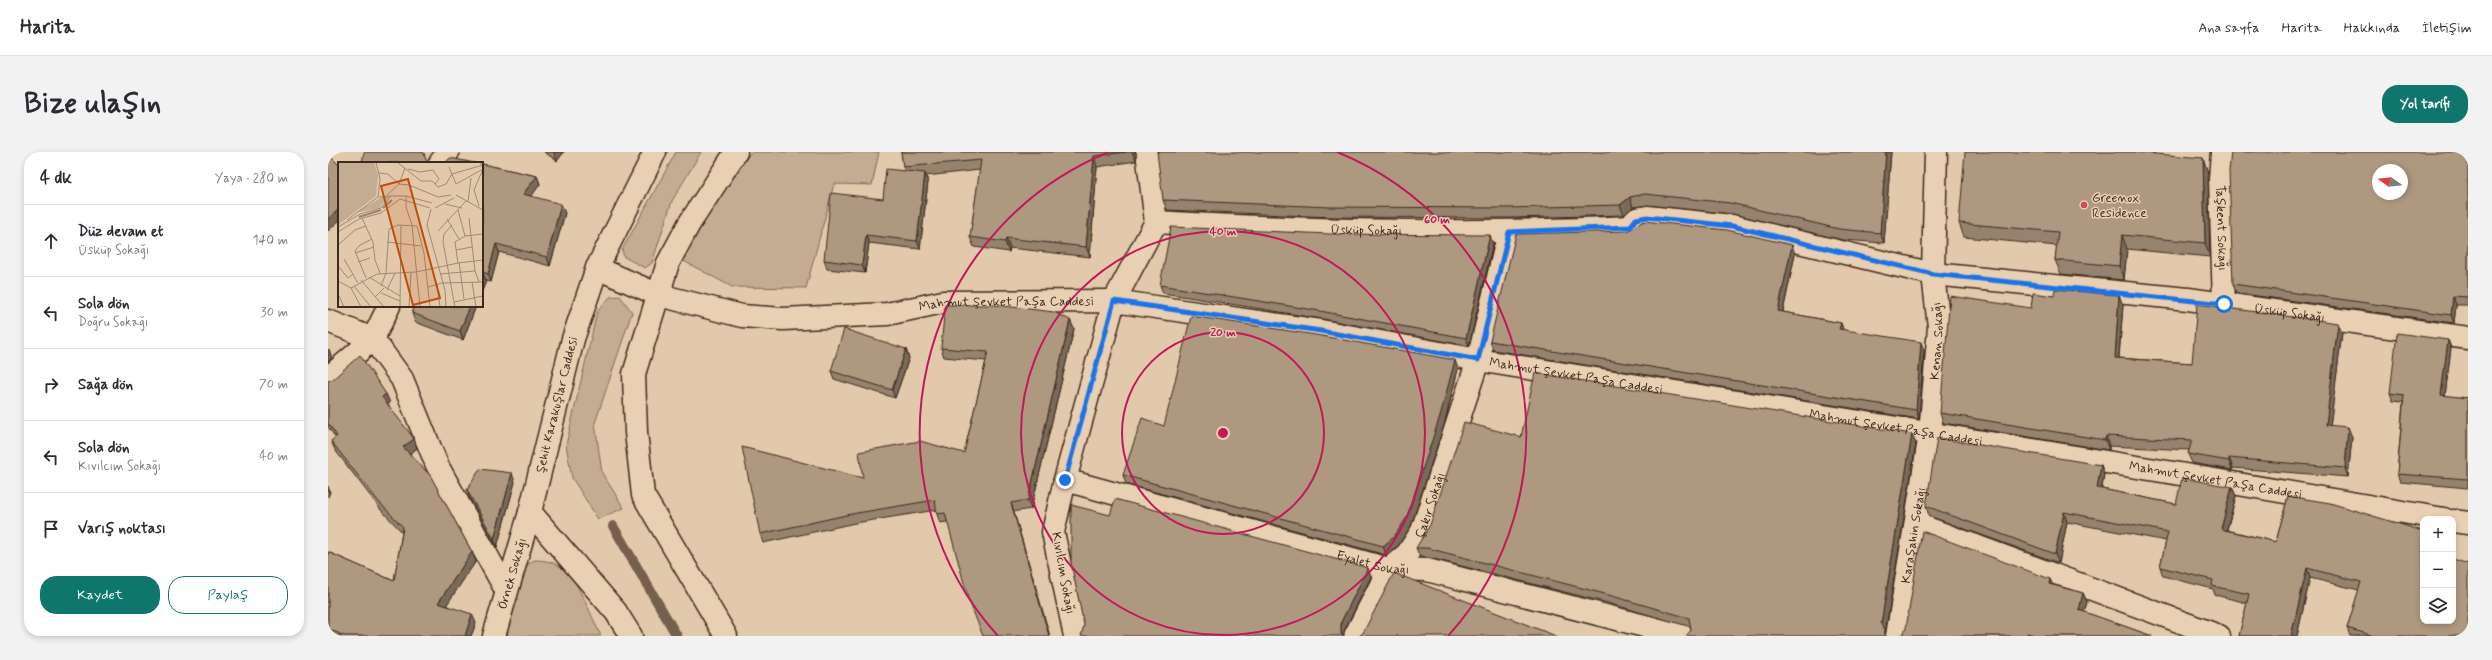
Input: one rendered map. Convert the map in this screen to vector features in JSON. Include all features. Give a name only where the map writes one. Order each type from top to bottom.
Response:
[{"type":"street","points":[[441,162],[448,152]]},
{"type":"street","name":"Şehit Karakuşlar Caddesi","points":[[530,512],[573,339],[597,268],[654,152]]},
{"type":"street","points":[[726,636],[643,495],[636,432],[634,374],[668,263],[689,224],[736,152]]},
{"type":"street","points":[[1114,301],[1156,222],[1147,152]]},
{"type":"street","name":"Kenan Sokağı","points":[[1930,434],[1939,326],[1933,274],[1936,152]]},
{"type":"street","name":"Taşkent Sokağı","points":[[2222,152],[2220,179],[2224,304]]},
{"type":"street","name":"Üsküp Sokağı","points":[[1156,222],[1305,230],[1509,232],[1630,227],[1636,219],[1647,217],[1732,226],[1933,274],[2224,304],[2468,338]]},
{"type":"street","name":"Çakır Sokağı","points":[[1355,636],[1389,569],[1407,554],[1422,531],[1478,360],[1509,232]]},
{"type":"street","name":"Mahmut Şevket Paşa Caddesi","points":[[597,268],[659,295],[742,316],[783,319],[887,314],[943,302],[1114,301],[1321,331],[1478,360],[2426,516]]},
{"type":"street","name":"Kıvılcım Sokağı","points":[[1075,636],[1054,532],[1065,480],[1114,301]]},
{"type":"street","points":[[328,378],[372,339],[388,307]]},
{"type":"street","points":[[328,321],[372,339],[402,379],[437,465],[506,590]]},
{"type":"street","name":"Karaşahin Sokağı","points":[[1897,636],[1930,434]]},
{"type":"street","name":"Eyalet Sokağı","points":[[1065,480],[1389,569],[1427,570],[1683,636]]},
{"type":"street","points":[[530,512],[616,612],[631,636]]},
{"type":"street","name":"Örnek Sokağı","points":[[494,636],[506,590],[530,512]]},
{"type":"street","points":[[2456,521],[2468,523]]},
{"type":"street","points":[[1916,524],[2219,636]]},
{"type":"shaded area","points":[[676,152],[701,152],[672,201],[652,263],[645,268],[624,257],[622,250]]},
{"type":"shaded area","points":[[751,152],[879,152],[872,185],[834,184],[806,288],[732,287],[678,258]]},
{"type":"shaded area","points":[[620,296],[632,312],[595,423],[602,473],[624,508],[598,519],[572,478],[566,445],[597,312],[610,297]]},
{"type":"shaded area","points":[[534,560],[552,563],[565,570],[577,587],[588,607],[601,636],[508,636],[507,631],[522,569]]},
{"type":"building","points":[[364,152],[420,152],[424,153],[426,160],[429,162],[362,162]]},
{"type":"building","points":[[901,152],[1126,152],[1094,156],[1086,247],[1006,238],[1005,242],[970,237],[981,160],[903,167]]},
{"type":"building","points":[[1157,152],[1886,152],[1880,233],[1839,229],[1730,203],[1645,194],[1630,197],[1620,205],[1508,208],[1330,207],[1163,200]]},
{"type":"building","name":"Greenox Residence","points":[[1965,152],[2134,152],[2203,158],[2205,243],[2122,235],[2119,266],[2055,260],[2058,232],[1959,223]]},
{"type":"building","points":[[2231,152],[2468,152],[2468,297],[2453,296],[2451,315],[2233,284],[2229,171]]},
{"type":"building","points":[[328,154],[338,164],[338,210],[328,219]]},
{"type":"building","points":[[450,158],[470,162],[446,162]]},
{"type":"building","points":[[483,164],[537,176],[523,194],[561,204],[547,257],[496,244],[488,274],[483,272]]},
{"type":"building","points":[[886,169],[925,173],[917,241],[866,235],[862,265],[824,260],[831,193],[883,199]]},
{"type":"building","points":[[1644,221],[1727,230],[1792,245],[1778,311],[1841,323],[1839,329],[1921,342],[1916,410],[1490,341],[1516,234],[1627,231]]},
{"type":"building","points":[[1171,227],[1330,234],[1490,235],[1466,338],[1320,311],[1160,285]]},
{"type":"building","points":[[2055,289],[2119,295],[2115,358],[2192,363],[2197,304],[2338,323],[2326,425],[2348,427],[2345,468],[2229,458],[2229,461],[2188,454],[2192,440],[2106,436],[2105,440],[1940,413],[1950,296],[2031,308],[2033,293],[2054,296]]},
{"type":"building","points":[[945,305],[995,305],[1054,312],[1070,320],[1028,500],[1011,503],[1049,636],[983,636],[968,598],[945,513],[937,514],[935,500],[851,514],[760,534],[742,447],[863,478],[859,452],[920,441],[964,453],[988,352],[941,348]]},
{"type":"building","points":[[415,307],[470,307],[460,331],[412,313]]},
{"type":"building","points":[[1191,316],[1316,335],[1455,360],[1440,416],[1407,517],[1394,537],[1383,546],[1123,475],[1142,418],[1164,426]]},
{"type":"building","points":[[844,329],[906,349],[892,390],[831,371]]},
{"type":"building","points":[[2397,333],[2448,340],[2441,395],[2468,398],[2468,479],[2397,474],[2404,395],[2390,393]]},
{"type":"building","points":[[360,355],[386,394],[382,397],[414,439],[403,447],[430,475],[472,552],[438,603],[472,614],[465,636],[345,636],[328,629],[328,552],[394,581],[403,527],[378,501],[331,441],[337,436],[328,423],[328,381],[333,379]]},
{"type":"building","points":[[1535,373],[1912,434],[1881,624],[1886,636],[1686,636],[1691,630],[1689,618],[1605,594],[1427,548],[1416,548],[1430,525],[1464,422],[1521,437]]},
{"type":"building","points":[[1937,438],[2101,465],[2097,488],[2176,504],[2182,478],[2232,487],[2221,529],[2276,542],[2288,496],[2330,503],[2420,530],[2420,624],[2456,624],[2456,560],[2468,564],[2468,636],[2374,636],[2347,628],[2361,582],[2307,568],[2291,636],[2239,636],[2249,594],[2212,586],[2213,580],[2160,567],[2168,532],[2064,512],[2055,554],[1926,506]]},
{"type":"building","points":[[480,469],[512,473],[494,539],[467,490]]},
{"type":"building","points":[[1115,499],[1368,568],[1341,622],[1341,634],[1344,636],[1081,636],[1084,625],[1071,563],[1071,505],[1110,515]]},
{"type":"building","points":[[1922,531],[2050,579],[2049,584],[2083,593],[2079,610],[2152,636],[2039,636],[2027,633],[2027,636],[1899,636],[1903,635],[1906,628]]},
{"type":"building","points":[[1394,573],[1556,636],[1359,636],[1363,633]]},
{"type":"waterway","points":[[613,526],[677,636]]},
{"type":"place","name":"Greenox Residence","points":[[2084,205]]},
{"type":"route","points":[[1065,480],[1114,301],[1321,331],[1478,360],[1509,232],[1630,227],[1636,219],[1647,217],[1732,226],[1933,274],[2188,299],[2224,304]]}]
